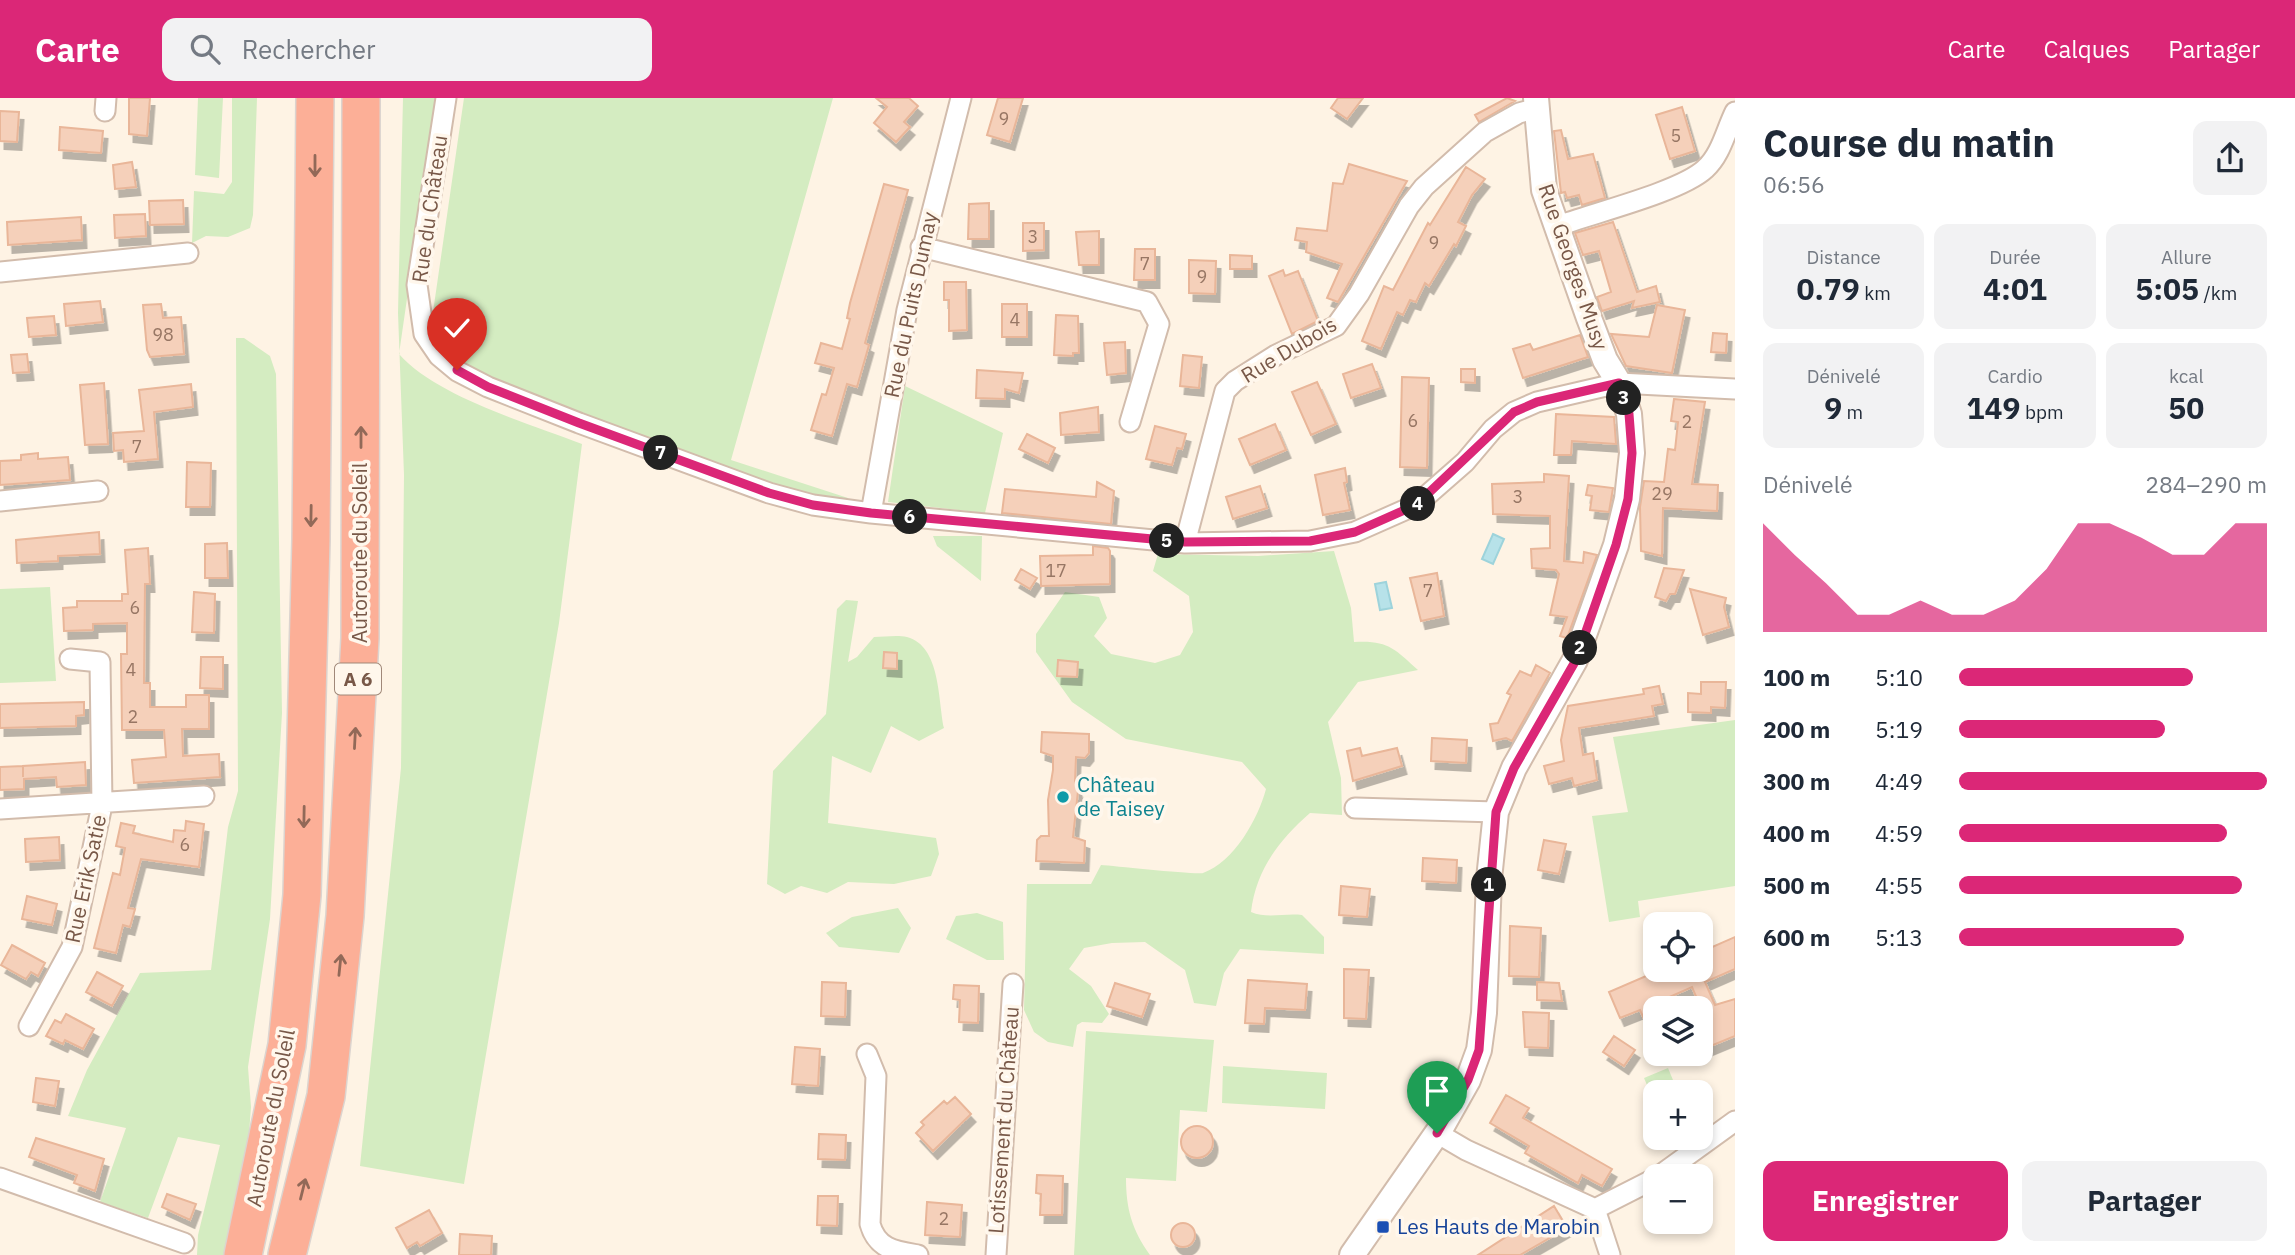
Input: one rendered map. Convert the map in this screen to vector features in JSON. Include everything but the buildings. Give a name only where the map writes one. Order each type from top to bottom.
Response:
[{"type":"highway","name":"Autoroute du Soleil","points":[[243,1255],[288,1045],[302,895],[311,538],[315,98]]},
{"type":"highway","name":"Autoroute du Soleil","points":[[287,1255],[326,1096],[345,916],[360,638],[361,98]]},
{"type":"street","name":"Rue du Château","points":[[446,98],[418,285],[424,334],[439,356],[457,370],[488,387],[769,493],[813,505],[871,513],[1185,542],[1310,541],[1365,528],[1416,505],[1514,412],[1537,402],[1619,383],[1735,389]]},
{"type":"street","name":"Rue du Puits Dumay","points":[[871,513],[921,247],[961,98]]},
{"type":"street","name":"Rue Georges Musy","points":[[1352,1255],[1437,1133],[1468,1080],[1479,1050],[1484,1013],[1488,906],[1496,812],[1514,768],[1576,660],[1616,545],[1628,499],[1632,453],[1629,414],[1619,383],[1605,360],[1544,190],[1537,103]]},
{"type":"street","name":"Rue Dubois","points":[[1185,542],[1225,391],[1235,381],[1276,355],[1336,326],[1359,294],[1409,206],[1424,187],[1485,132],[1537,103]]},
{"type":"street","points":[[1558,226],[1685,182],[1705,169],[1715,156],[1735,112]]},
{"type":"street","points":[[921,247],[1147,302],[1159,324],[1130,422]]},
{"type":"street","points":[[0,272],[188,253]]},
{"type":"street","points":[[0,501],[98,491]]},
{"type":"street","name":"Rue Erik Satie","points":[[29,1026],[72,947],[102,805],[100,662],[69,659]]},
{"type":"street","points":[[0,810],[204,796]]},
{"type":"street","points":[[1356,808],[1496,812]]},
{"type":"street","name":"Lotissement du Château","points":[[996,1255],[1013,984]]},
{"type":"street","points":[[867,1054],[876,1076],[870,1224],[880,1244],[892,1251],[918,1255]]},
{"type":"street","points":[[1675,1164],[1735,1121]]},
{"type":"street","points":[[1437,1133],[1466,1150],[1595,1209],[1609,1255]]},
{"type":"street","points":[[0,1178],[184,1243]]},
{"type":"street","points":[[1595,1209],[1643,1184]]},
{"type":"green space","points":[[198,98],[223,98],[219,178],[195,175]]},
{"type":"green space","points":[[232,98],[257,98],[253,215],[250,228],[228,237],[206,236],[192,243],[194,191],[224,194],[232,182]]},
{"type":"green space","points":[[403,98],[436,98],[399,351]]},
{"type":"green space","points":[[464,98],[833,98],[731,460],[848,498],[826,499],[781,487],[497,381],[463,362],[435,336],[432,319]]},
{"type":"green space","points":[[236,338],[244,338],[270,356],[276,374],[282,713],[270,919],[248,1067],[251,1107],[248,1147],[224,1255],[197,1255],[198,1235],[220,1145],[178,1137],[148,1218],[100,1202],[126,1128],[68,1116],[87,1070],[140,973],[211,970],[228,827],[238,791]]},
{"type":"green space","points":[[400,354],[416,369],[459,396],[582,444],[559,623],[464,1184],[360,1166],[401,768],[404,475]]},
{"type":"green space","points":[[905,386],[1003,433],[985,513],[888,502]]},
{"type":"green space","points":[[933,536],[982,536],[981,581],[937,546]]},
{"type":"green space","points":[[1334,551],[1351,608],[1354,642],[1375,642],[1389,647],[1418,670],[1358,682],[1328,722],[1341,778],[1342,815],[1310,813],[1279,845],[1258,883],[1251,912],[1263,915],[1302,915],[1324,937],[1324,954],[1240,949],[1224,973],[1216,1006],[1194,1003],[1185,970],[1145,942],[1112,943],[1084,948],[1069,969],[1091,986],[1109,1014],[1102,1023],[1082,1022],[1077,1025],[1073,1047],[1048,1042],[1034,1032],[1024,1010],[1027,884],[1091,884],[1101,865],[1203,873],[1225,859],[1243,838],[1251,826],[1266,789],[1242,762],[1126,739],[1072,702],[1036,652],[1036,634],[1065,592],[1099,597],[1107,618],[1094,636],[1111,654],[1155,663],[1180,655],[1193,632],[1189,596],[1153,571],[1158,554],[1258,556]]},
{"type":"green space","points":[[50,587],[56,681],[0,683],[0,589]]},
{"type":"green space","points":[[846,600],[858,601],[848,662],[857,657],[874,637],[903,636],[918,642],[926,651],[936,676],[944,728],[919,741],[891,726],[871,773],[832,756],[828,823],[936,838],[939,854],[931,876],[894,884],[848,882],[827,893],[801,886],[785,894],[767,884],[773,771],[826,714],[837,609]]},
{"type":"green space","points":[[1735,720],[1735,886],[1638,901],[1640,917],[1609,922],[1592,816],[1628,812],[1613,737]]},
{"type":"green space","points":[[898,908],[911,928],[899,953],[839,947],[826,933],[852,917]]},
{"type":"green space","points":[[977,913],[1003,922],[1004,960],[987,960],[946,939],[956,916]]},
{"type":"green space","points":[[1086,1031],[1214,1040],[1207,1112],[1180,1110],[1176,1181],[1126,1178],[1131,1219],[1150,1255],[1074,1255]]},
{"type":"green space","points":[[1223,1066],[1327,1073],[1325,1109],[1222,1103]]},
{"type":"green space","points":[[1668,1068],[1673,1080],[1645,1080],[1644,1078]]},
{"type":"water","points":[[1493,534],[1504,539],[1493,564],[1482,559]]},
{"type":"water","points":[[1386,582],[1392,608],[1380,610],[1375,584]]},
{"type":"place","name":"Château de Taisey","points":[[1063,797]]},
{"type":"place","name":"Les Hauts de Marobin","points":[[1383,1227]]},
{"type":"route","points":[[457,370],[488,387],[579,423],[769,493],[813,505],[871,513],[1185,542],[1261,543],[1310,541],[1355,532],[1386,521],[1416,505],[1442,484],[1493,429],[1514,412],[1537,402],[1619,383],[1629,414],[1632,453],[1628,499],[1616,545],[1576,660],[1514,768],[1496,812],[1489,879],[1484,1013],[1479,1050],[1468,1080],[1437,1133]]}]
